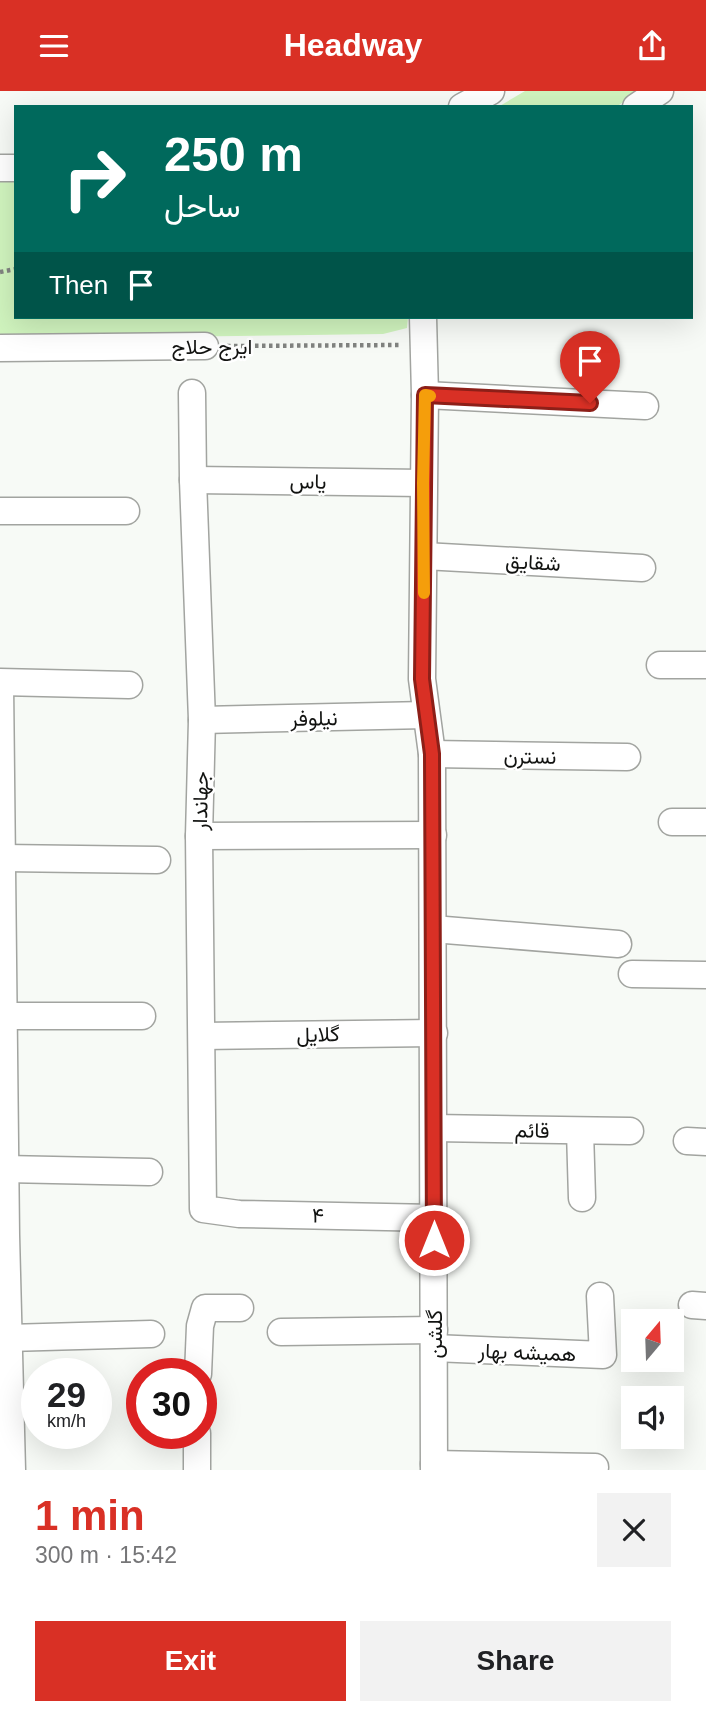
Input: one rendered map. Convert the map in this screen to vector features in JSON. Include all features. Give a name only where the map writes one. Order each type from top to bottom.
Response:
[{"type":"street","points":[[466,105],[491,91]]},
{"type":"street","points":[[639,105],[660,91]]},
{"type":"street","name":"گلشن","points":[[423,319],[425,395],[422,679],[432,754],[433,835],[434,1467]]},
{"type":"street","name":"ایرج حلاج","points":[[0,348],[205,346]]},
{"type":"street","name":"جهاندار","points":[[192,393],[202,720],[199,837],[203,1209]]},
{"type":"street","points":[[425,395],[645,406]]},
{"type":"street","name":"یاس","points":[[193,480],[423,483]]},
{"type":"street","points":[[0,511],[127,511]]},
{"type":"street","name":"شقایق","points":[[424,555],[642,568]]},
{"type":"street","points":[[660,665],[706,665]]},
{"type":"street","points":[[12,1470],[5,1390],[8,1338],[3,1214],[5,1169],[0,683],[129,685]]},
{"type":"street","name":"نیلوفر","points":[[202,720],[426,715]]},
{"type":"street","name":"نسترن","points":[[432,754],[627,757]]},
{"type":"street","points":[[672,822],[706,822]]},
{"type":"street","points":[[199,837],[433,835]]},
{"type":"street","points":[[3,858],[157,860]]},
{"type":"street","points":[[433,929],[618,944]]},
{"type":"street","points":[[632,974],[706,975]]},
{"type":"street","points":[[3,1032],[142,1016]]},
{"type":"street","name":"گلایل","points":[[202,1036],[433,1033]]},
{"type":"street","name":"قائم","points":[[434,1128],[630,1132]]},
{"type":"street","points":[[580,1131],[582,1198]]},
{"type":"street","points":[[5,1169],[149,1172]]},
{"type":"street","name":"۴","points":[[203,1209],[239,1213],[434,1218]]},
{"type":"street","name":"همیشه بهار","points":[[434,1339],[603,1355],[600,1296]]},
{"type":"street","points":[[199,1358],[200,1326],[205,1308],[240,1308]]},
{"type":"street","points":[[281,1332],[434,1339]]},
{"type":"street","points":[[8,1338],[151,1334]]},
{"type":"street","points":[[197,1449],[197,1470]]},
{"type":"street","points":[[434,1467],[595,1468]]},
{"type":"path","name":"ایرج حلاج","points":[[205,346],[424,345]]},
{"type":"green space","points":[[525,91],[640,91],[619,105],[501,105]]},
{"type":"green space","points":[[0,180],[14,180],[14,319],[408,319],[407,328],[383,334],[0,339]]},
{"type":"slow traffic","points":[[424,593],[425,395],[430,396]]},
{"type":"route","points":[[434,1240],[432,754],[422,679],[425,395],[590,403]]}]
